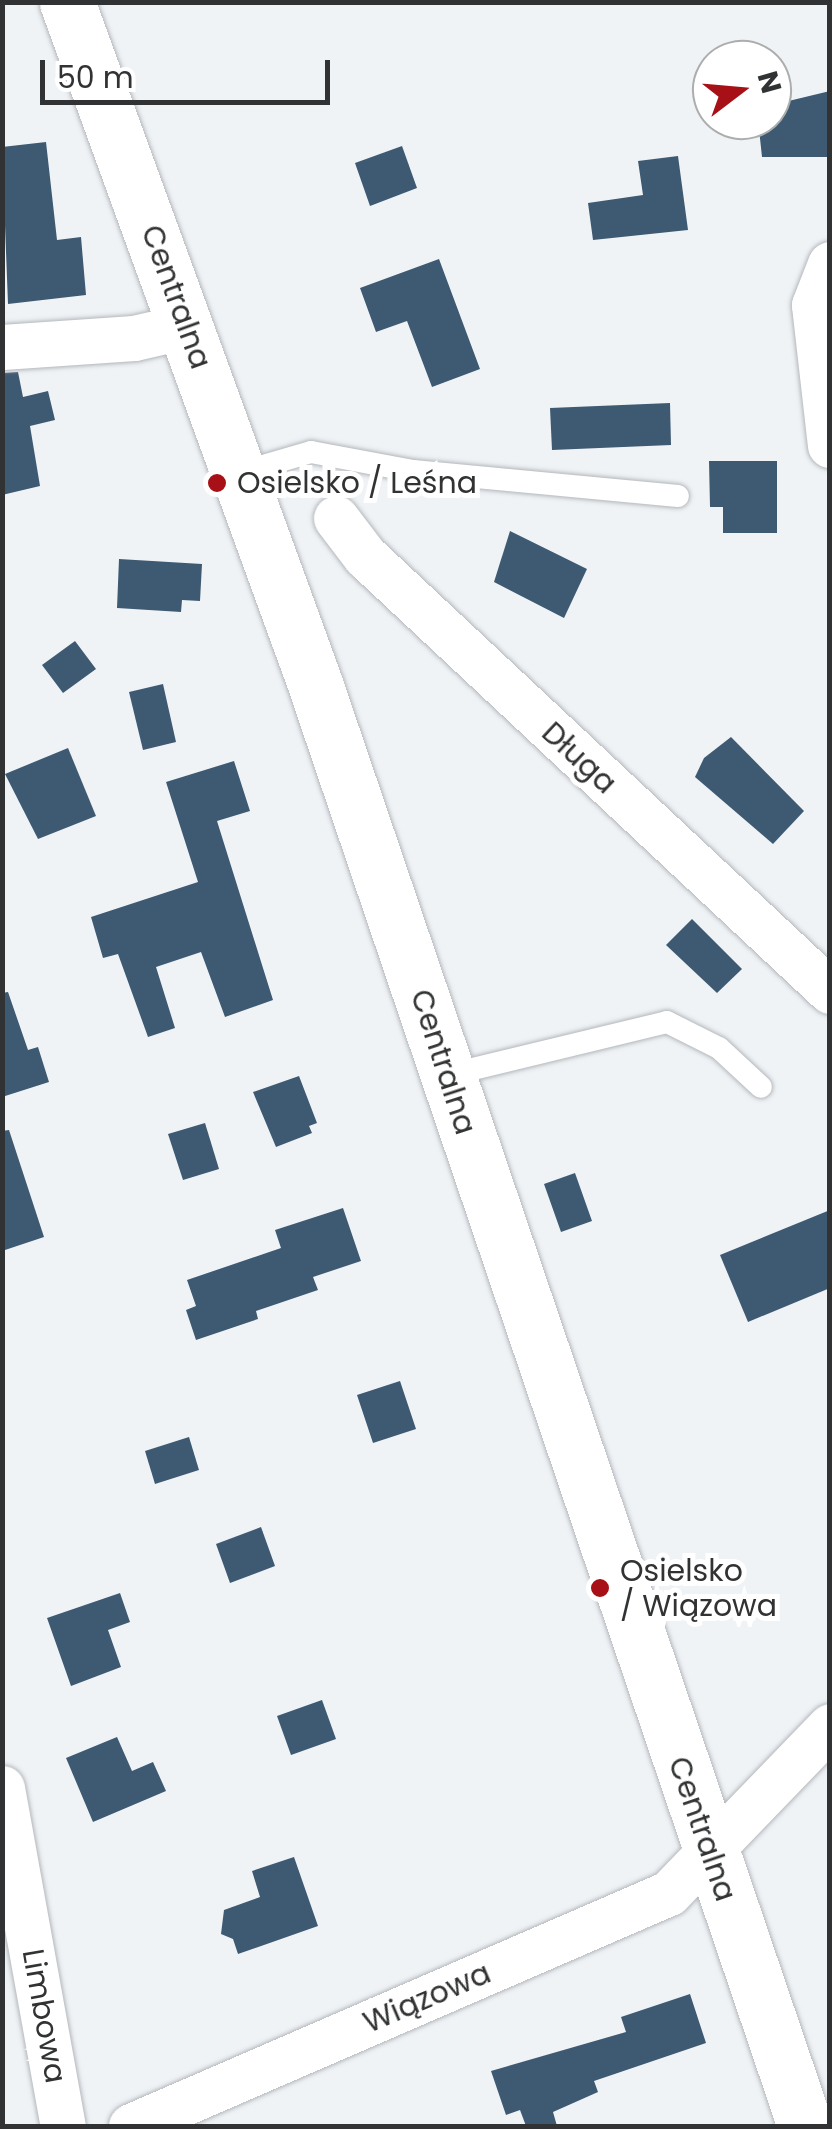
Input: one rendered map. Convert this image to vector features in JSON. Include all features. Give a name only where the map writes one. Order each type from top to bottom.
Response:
[{"type":"street","name":"Centralna","points":[[67,2],[239,473],[805,2126]]},
{"type":"street","points":[[830,264],[814,305],[830,445]]},
{"type":"street","points":[[2,348],[134,338],[186,326]]},
{"type":"street","name":"Długa","points":[[336,518],[365,556],[830,991]]},
{"type":"street","name":"Wiązowa","points":[[131,2126],[670,1893],[830,1726]]},
{"type":"street","name":"Limbowa","points":[[2,1788],[63,2126]]},
{"type":"lane","points":[[239,473],[312,452],[412,471],[678,496]]},
{"type":"lane","points":[[448,1075],[668,1022],[719,1048],[761,1086]]},
{"type":"building","points":[[830,91],[830,157],[762,157],[760,140],[792,140],[792,100]]},
{"type":"building","points":[[46,142],[57,240],[81,237],[86,295],[8,304],[2,147]]},
{"type":"building","points":[[402,146],[417,188],[370,206],[355,163]]},
{"type":"building","points":[[678,156],[688,230],[593,240],[588,203],[643,195],[638,161]]},
{"type":"building","points":[[439,259],[480,369],[432,387],[407,321],[376,332],[360,288]]},
{"type":"building","points":[[18,372],[23,397],[48,391],[55,420],[30,426],[40,486],[2,495],[2,373]]},
{"type":"building","points":[[670,403],[671,445],[552,450],[550,408]]},
{"type":"building","points":[[709,461],[777,461],[777,533],[723,533],[723,507],[710,507]]},
{"type":"building","points":[[510,531],[587,569],[564,618],[494,582]]},
{"type":"building","points":[[119,559],[202,564],[200,601],[182,600],[181,612],[117,608]]},
{"type":"building","points":[[75,641],[96,669],[63,693],[42,665]]},
{"type":"building","points":[[163,684],[176,742],[143,750],[129,692]]},
{"type":"building","points":[[731,737],[804,811],[773,844],[695,777],[704,758]]},
{"type":"building","points":[[68,748],[96,816],[38,839],[5,774]]},
{"type":"building","points":[[234,761],[250,811],[217,821],[273,1000],[225,1017],[201,952],[156,967],[175,1028],[148,1037],[118,954],[103,958],[91,917],[198,882],[166,782]]},
{"type":"building","points":[[692,919],[742,969],[717,993],[666,945]]},
{"type":"building","points":[[8,992],[28,1050],[38,1047],[49,1082],[2,1097],[2,993]]},
{"type":"building","points":[[299,1076],[317,1123],[309,1126],[312,1133],[276,1147],[253,1092]]},
{"type":"building","points":[[205,1123],[219,1169],[183,1180],[168,1134]]},
{"type":"building","points":[[9,1130],[44,1237],[2,1251],[2,1131]]},
{"type":"building","points":[[575,1173],[592,1221],[561,1232],[544,1184]]},
{"type":"building","points":[[343,1208],[361,1261],[313,1277],[318,1290],[256,1311],[258,1319],[196,1340],[186,1310],[196,1306],[187,1280],[281,1248],[275,1230]]},
{"type":"building","points":[[830,1210],[830,1288],[748,1322],[720,1255]]},
{"type":"building","points":[[400,1381],[416,1429],[373,1443],[357,1395]]},
{"type":"building","points":[[189,1437],[199,1470],[155,1484],[145,1451]]},
{"type":"building","points":[[261,1527],[275,1566],[230,1583],[216,1544]]},
{"type":"building","points":[[120,1593],[130,1622],[108,1630],[121,1667],[71,1686],[47,1618]]},
{"type":"building","points":[[322,1700],[336,1739],[291,1755],[277,1716]]},
{"type":"building","points":[[117,1737],[132,1771],[153,1762],[166,1791],[93,1822],[66,1758]]},
{"type":"building","points":[[294,1857],[318,1926],[238,1954],[233,1939],[221,1934],[224,1910],[260,1897],[252,1871]]},
{"type":"building","points":[[690,1994],[706,2043],[594,2081],[598,2092],[553,2112],[557,2126],[526,2126],[520,2110],[506,2115],[491,2071],[626,2032],[621,2017]]},
{"type":"place","name":"Osielsko / Leśna","points":[[217,483]]},
{"type":"place","name":"Osielsko / Wiązowa","points":[[600,1588]]}]
